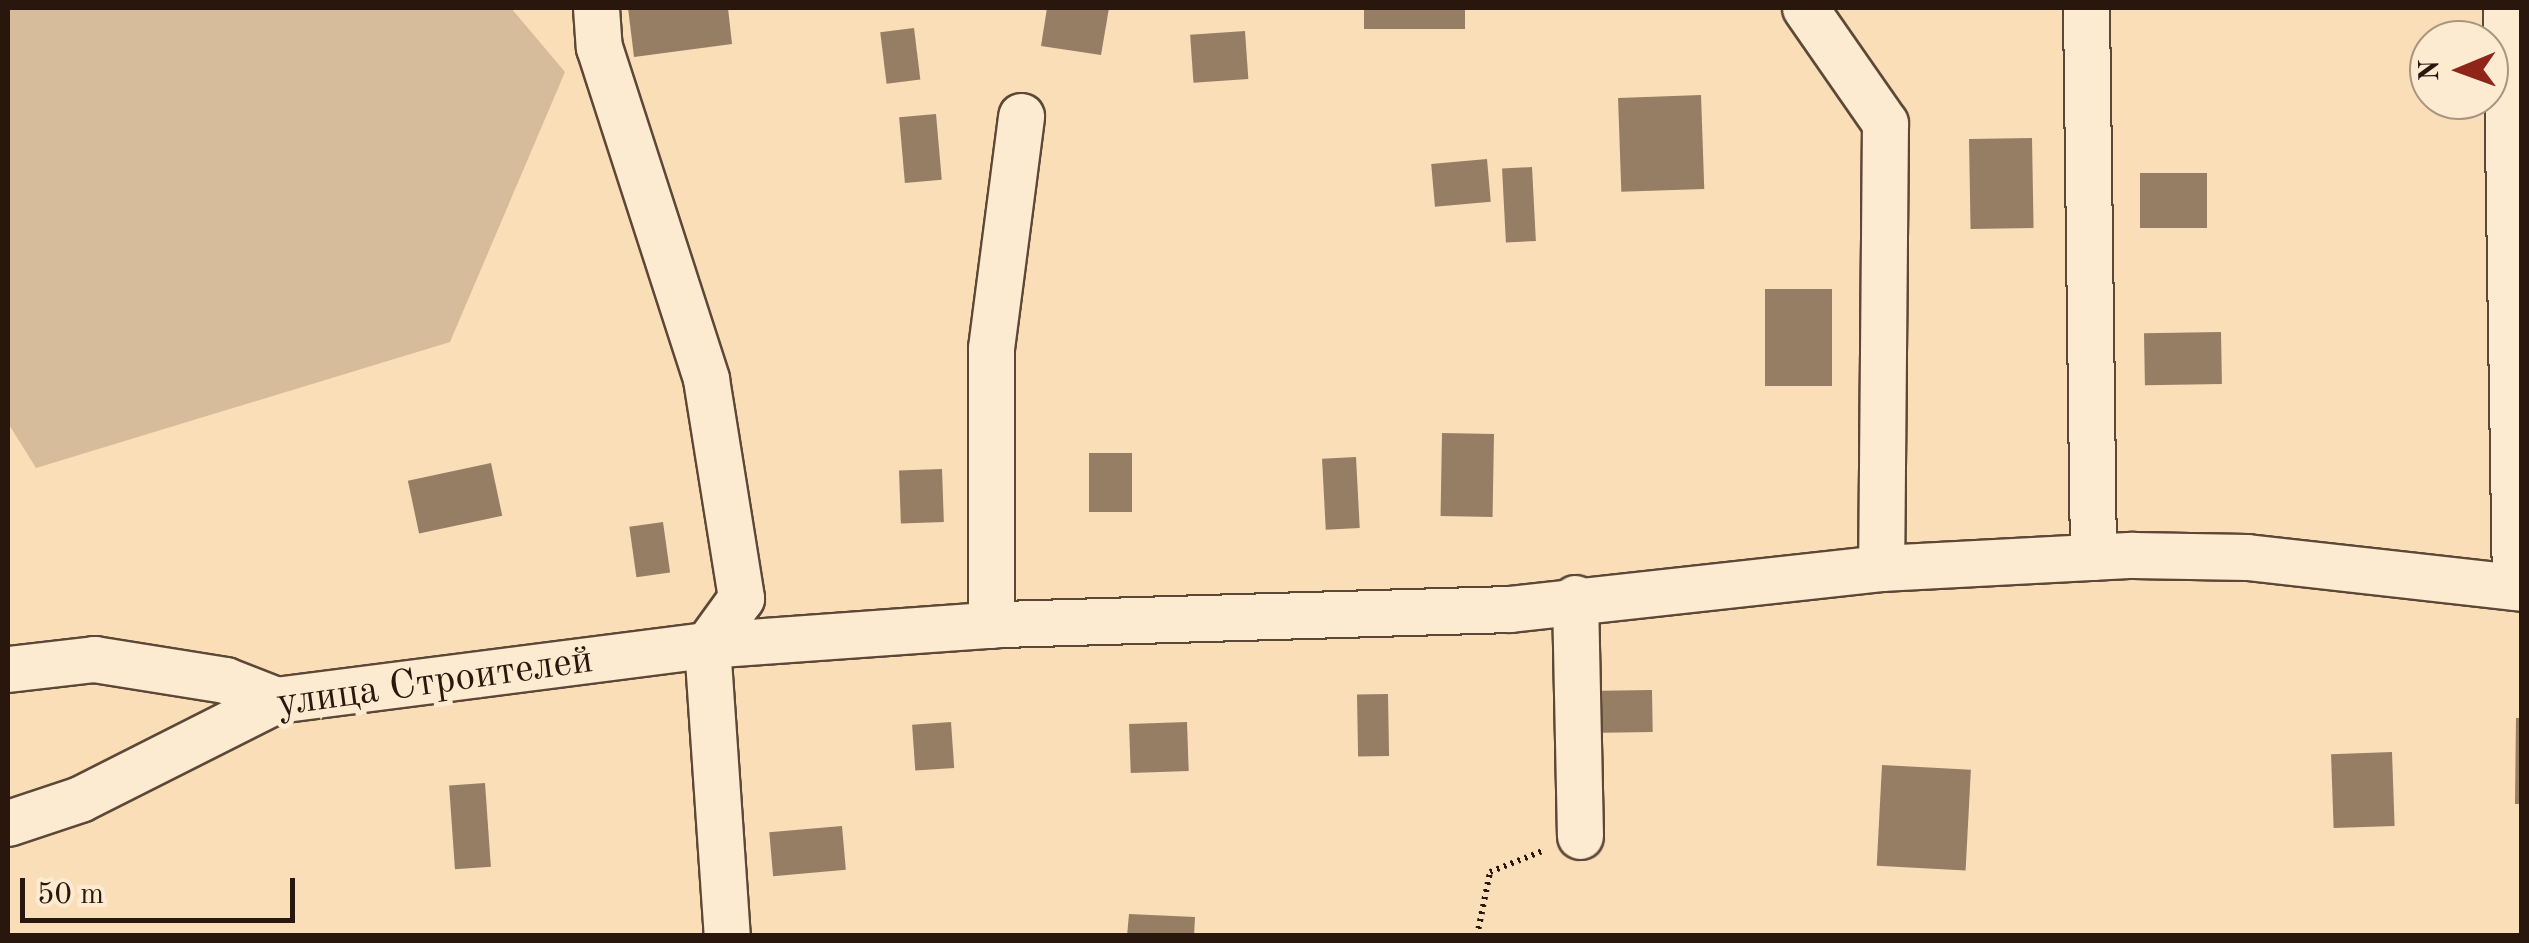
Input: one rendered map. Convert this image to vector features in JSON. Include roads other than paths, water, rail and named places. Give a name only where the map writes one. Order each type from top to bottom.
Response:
[{"type":"street","points":[[596,8],[599,47],[706,379],[742,598],[707,645],[727,936]]},
{"type":"street","points":[[1805,8],[1885,123],[1881,568]]},
{"type":"street","points":[[2086,8],[2093,557]]},
{"type":"street","points":[[2506,8],[2518,588]]},
{"type":"street","points":[[991,625],[991,348],[1021,116]]},
{"type":"street","name":"улица Строителей","points":[[8,823],[80,799],[276,700],[707,645],[991,625],[1510,609],[1575,598],[1881,568],[2093,557],[2247,557],[2518,588]]},
{"type":"street","points":[[1575,598],[1580,836]]},
{"type":"street","points":[[8,668],[94,659],[226,680],[276,700]]}]
